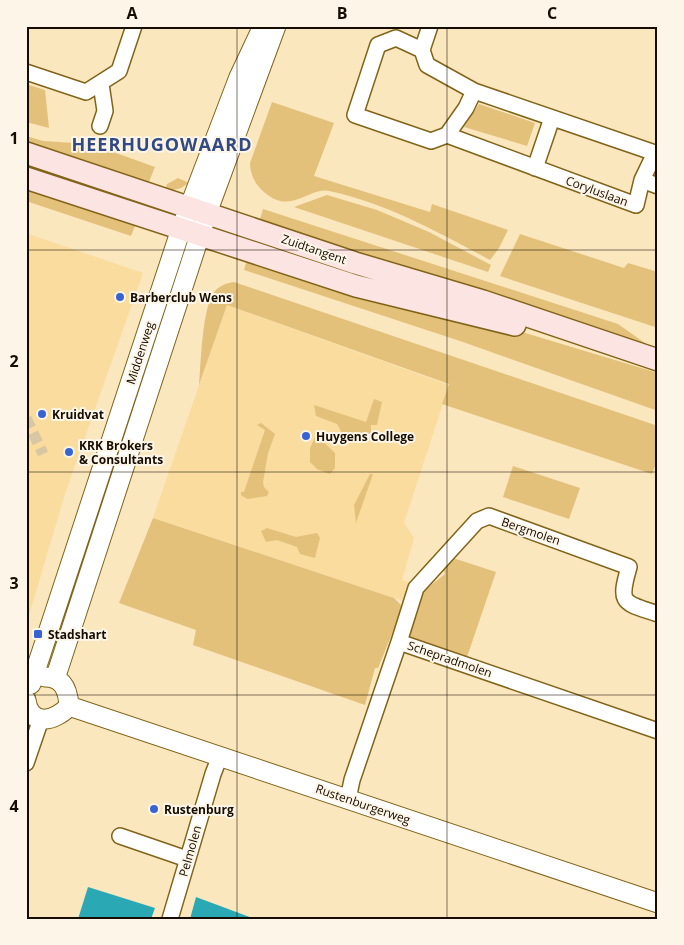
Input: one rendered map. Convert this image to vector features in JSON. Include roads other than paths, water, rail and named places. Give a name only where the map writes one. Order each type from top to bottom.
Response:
[{"type":"main road","name":"Zuidtangent","points":[[26,153],[355,263],[658,360]]},
{"type":"main road","name":"Zuidtangent","points":[[26,178],[365,288],[586,342],[603,341]]},
{"type":"street","points":[[26,72],[86,92],[119,71],[134,26]]},
{"type":"street","name":"Middenweg","points":[[28,693],[199,210],[240,78],[263,26]]},
{"type":"street","name":"Middenweg","points":[[199,210],[276,26]]},
{"type":"street","points":[[398,32],[422,50],[430,26]]},
{"type":"street","name":"Coryluslaan","points":[[398,32],[378,45],[355,115],[431,141],[447,135],[636,205],[642,180],[656,154],[474,91],[427,64],[422,50]]},
{"type":"street","points":[[100,126],[105,111],[101,84]]},
{"type":"street","points":[[447,135],[466,108],[474,91]]},
{"type":"street","points":[[535,168],[552,118]]},
{"type":"street","points":[[642,180],[658,186]]},
{"type":"street","name":"Middenweg","points":[[55,678],[191,233]]},
{"type":"street","name":"Bergmolen","points":[[399,642],[416,588],[477,521],[489,516],[629,567],[622,589],[625,600],[632,605],[658,614]]},
{"type":"street","name":"Schepradmolen","points":[[348,799],[352,780],[399,642],[658,731]]},
{"type":"street","points":[[42,678],[55,678],[65,686],[69,706],[55,718],[41,719],[30,711],[28,693],[42,678]]},
{"type":"street","name":"Rustenburgerweg","points":[[69,706],[658,903]]},
{"type":"street","points":[[26,763],[41,719]]},
{"type":"street","name":"Pelmolen","points":[[170,919],[220,756]]},
{"type":"street","points":[[120,836],[187,859]]},
{"type":"water","points":[[88,887],[155,908],[151,919],[78,919]]},
{"type":"water","points":[[196,897],[255,919],[190,919]]},
{"type":"tunnel","points":[[26,418],[43,454]]},
{"type":"place","name":"Barberclub Wens","points":[[120,297]]},
{"type":"place","name":"Kruidvat","points":[[42,414]]},
{"type":"place","name":"Huygens College","points":[[306,436]]},
{"type":"place","name":"KRK Brokers & Consultants","points":[[69,452]]},
{"type":"place","name":"Stadshart","points":[[38,634]]},
{"type":"place","name":"Rustenburg","points":[[154,809]]},
{"type":"district","name":"HEERHUGOWAARD","points":[[162,144]]}]
